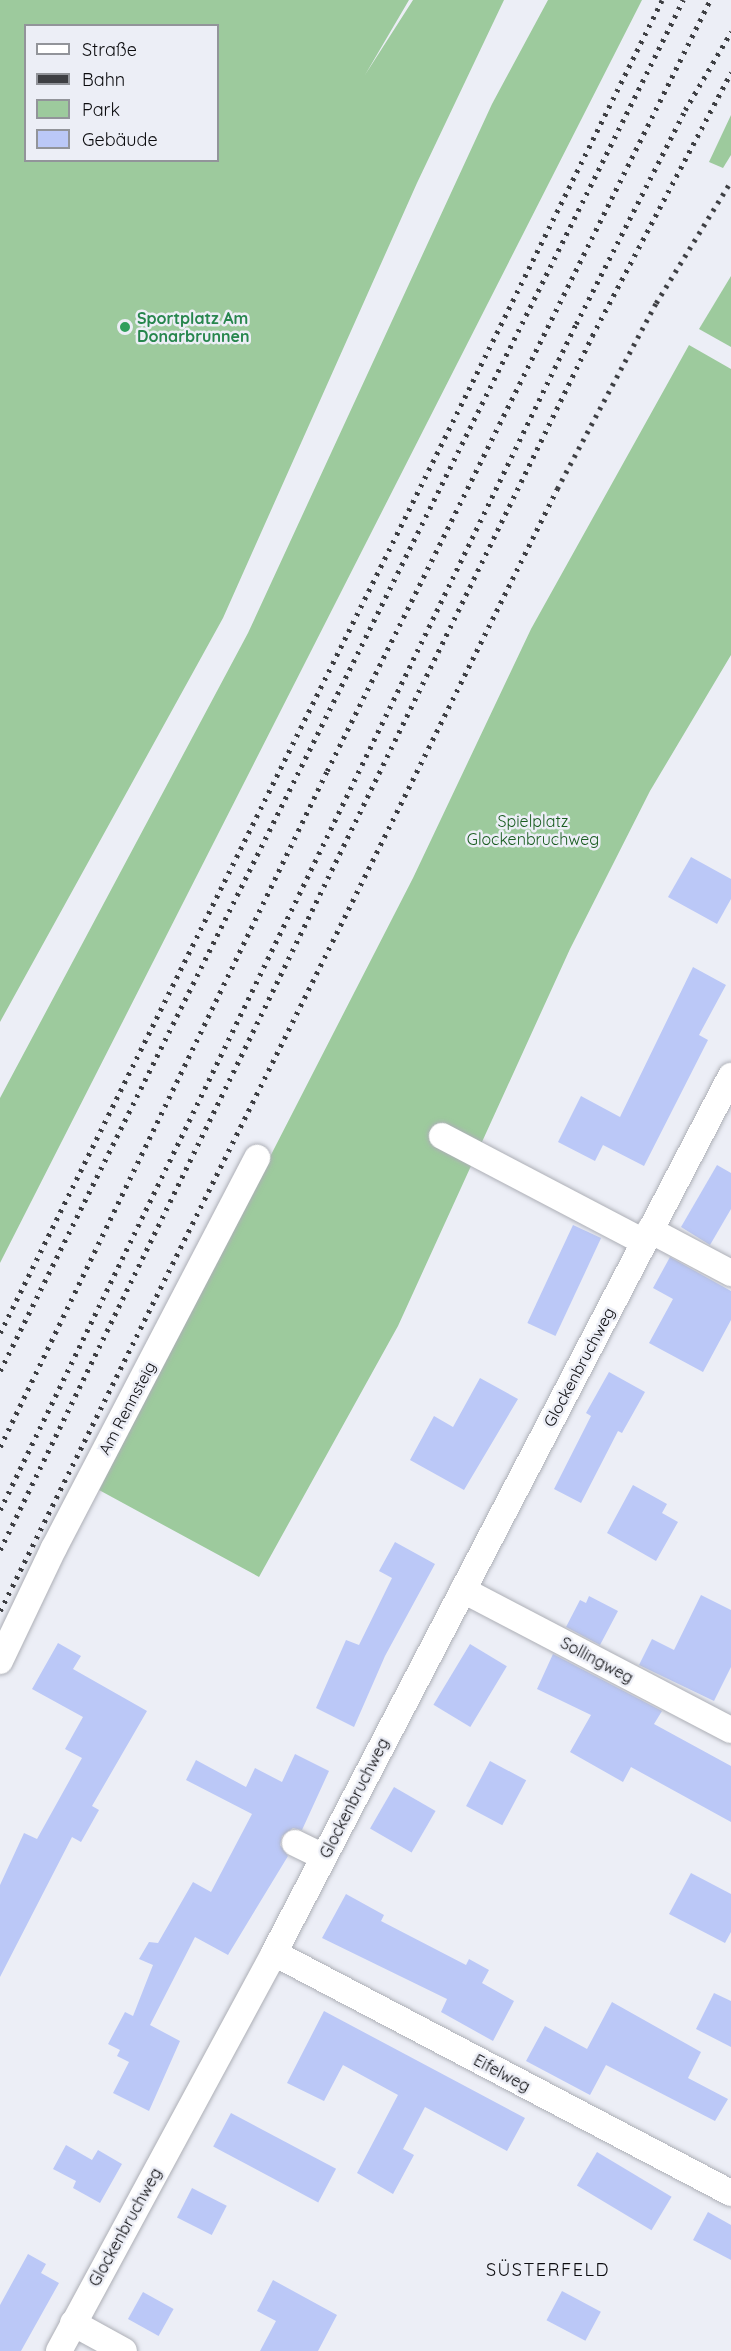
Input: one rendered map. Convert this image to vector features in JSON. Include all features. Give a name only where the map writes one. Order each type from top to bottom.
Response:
[{"type":"street","name":"Glockenbruchweg","points":[[59,2351],[274,1953],[731,1076]]},
{"type":"street","points":[[442,1136],[647,1236],[731,1273]]},
{"type":"street","name":"Am Rennsteig","points":[[0,1661],[54,1548],[257,1158]]},
{"type":"street","name":"Sollingweg","points":[[463,1590],[731,1730]]},
{"type":"street","points":[[295,1843],[324,1857]]},
{"type":"street","name":"Eifelweg","points":[[274,1953],[731,2193]]},
{"type":"street","points":[[73,2324],[124,2351]]},
{"type":"green space","points":[[0,0],[409,0],[365,75],[413,0],[504,0],[417,183],[223,618],[0,1022]]},
{"type":"green space","points":[[548,0],[642,0],[0,1263],[0,1098],[248,633],[492,104]]},
{"type":"green space","points":[[731,115],[731,155],[723,168],[709,162]]},
{"type":"green space","points":[[731,276],[731,347],[699,329]]},
{"type":"green space","name":"Spielplatz Glockenbruchweg","points":[[689,345],[731,369],[731,655],[650,791],[570,949],[398,1326],[259,1577],[99,1490],[413,878],[531,629]]},
{"type":"building","points":[[691,857],[731,879],[731,899],[717,924],[668,897]]},
{"type":"building","points":[[693,967],[726,985],[699,1035],[708,1040],[644,1166],[603,1145],[595,1161],[558,1142],[581,1096],[620,1117]]},
{"type":"building","points":[[717,1165],[731,1173],[731,1209],[710,1245],[681,1227]]},
{"type":"building","points":[[573,1225],[601,1238],[555,1336],[527,1323]]},
{"type":"building","points":[[670,1257],[731,1291],[731,1320],[703,1372],[649,1343],[673,1299],[653,1288]]},
{"type":"building","points":[[609,1372],[645,1392],[622,1433],[618,1431],[581,1503],[554,1489],[591,1416],[586,1413]]},
{"type":"building","points":[[480,1378],[518,1399],[464,1490],[410,1460],[434,1416],[453,1427]]},
{"type":"building","points":[[633,1485],[667,1504],[662,1513],[678,1522],[656,1561],[607,1533]]},
{"type":"building","points":[[395,1542],[435,1564],[385,1656],[354,1727],[316,1708],[346,1640],[359,1645],[392,1578],[379,1571]]},
{"type":"building","points":[[701,1595],[731,1610],[731,1667],[714,1701],[639,1665],[652,1639],[674,1650]]},
{"type":"building","points":[[589,1596],[618,1611],[600,1645],[566,1627],[580,1600],[586,1603]]},
{"type":"building","points":[[58,1643],[81,1656],[73,1669],[147,1711],[92,1806],[99,1810],[81,1842],[72,1837],[0,1977],[0,1885],[24,1833],[37,1839],[82,1758],[65,1749],[83,1717],[32,1689]]},
{"type":"building","points":[[470,1644],[507,1666],[470,1727],[433,1705]]},
{"type":"building","points":[[553,1654],[662,1711],[654,1724],[731,1766],[731,1822],[631,1767],[623,1782],[570,1752],[591,1715],[537,1689]]},
{"type":"building","points":[[295,1754],[329,1771],[302,1830],[293,1828],[282,1836],[280,1845],[288,1856],[228,1955],[195,1937],[150,2025],[180,2041],[149,2111],[113,2093],[129,2062],[117,2056],[120,2050],[108,2044],[125,2012],[133,2016],[153,1965],[139,1959],[149,1942],[158,1943],[193,1882],[211,1892],[252,1814],[186,1780],[196,1760],[246,1787],[255,1768],[282,1782]]},
{"type":"building","points":[[490,1761],[526,1780],[502,1825],[466,1806]]},
{"type":"building","points":[[394,1787],[436,1811],[412,1853],[370,1829]]},
{"type":"building","points":[[691,1873],[731,1894],[731,1932],[725,1943],[669,1914]]},
{"type":"building","points":[[346,1894],[384,1915],[381,1921],[466,1965],[469,1959],[489,1970],[482,1983],[514,2001],[493,2041],[441,2012],[447,1999],[322,1938]]},
{"type":"building","points":[[714,1993],[731,2001],[731,2047],[696,2029]]},
{"type":"building","points":[[612,2002],[701,2052],[688,2078],[728,2099],[715,2121],[606,2065],[590,2095],[526,2061],[545,2026],[587,2049]]},
{"type":"building","points":[[324,2011],[525,2118],[507,2151],[425,2107],[403,2149],[414,2155],[393,2194],[357,2173],[398,2095],[343,2065],[324,2101],[287,2083]]},
{"type":"building","points":[[231,2113],[336,2169],[318,2202],[213,2147]]},
{"type":"building","points":[[66,2145],[92,2160],[98,2150],[122,2164],[100,2203],[73,2188],[76,2181],[53,2169]]},
{"type":"building","points":[[597,2152],[672,2197],[651,2230],[577,2185]]},
{"type":"building","points":[[192,2188],[227,2206],[212,2235],[177,2217]]},
{"type":"building","points":[[708,2212],[731,2225],[731,2260],[693,2240]]},
{"type":"building","points":[[28,2254],[46,2264],[41,2273],[59,2283],[21,2351],[0,2351],[0,2305]]},
{"type":"building","points":[[273,2280],[337,2315],[318,2351],[260,2351],[276,2321],[257,2311]]},
{"type":"building","points":[[562,2291],[601,2312],[585,2341],[547,2320]]},
{"type":"building","points":[[143,2292],[174,2309],[159,2336],[128,2319]]},
{"type":"railway","points":[[0,1333],[662,0]]},
{"type":"railway","points":[[0,1371],[683,0]]},
{"type":"railway","points":[[0,1447],[327,771],[710,0]]},
{"type":"railway","points":[[0,1510],[576,324],[685,110],[731,32]]},
{"type":"railway","points":[[0,1550],[592,336],[731,72]]},
{"type":"railway","points":[[0,1611],[557,489],[656,303],[731,181]]},
{"type":"place","name":"Sportplatz Am Donarbrunnen","points":[[125,327]]},
{"type":"district","name":"SÜSTERFELD","points":[[548,2270]]}]
